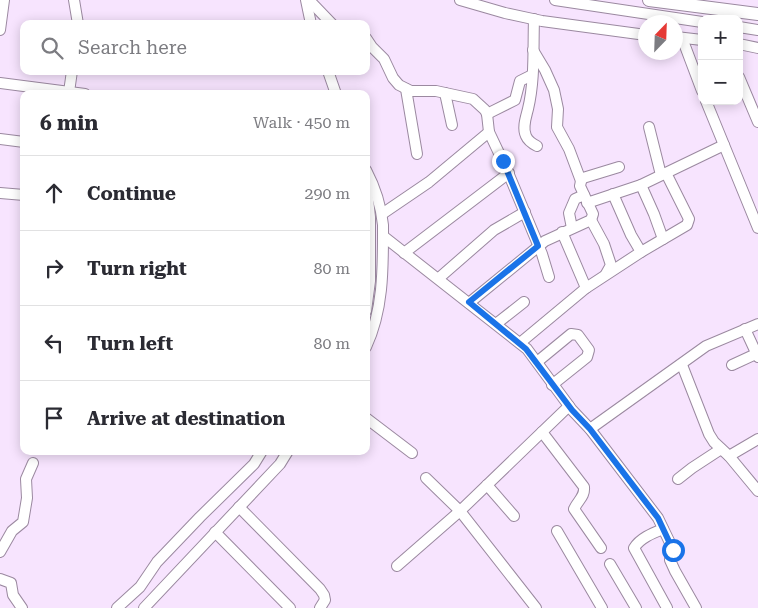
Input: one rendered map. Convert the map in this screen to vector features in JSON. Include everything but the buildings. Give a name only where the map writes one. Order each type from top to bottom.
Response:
[{"type":"main road","points":[[649,0],[758,14]]},
{"type":"street","points":[[0,30],[4,0]]},
{"type":"street","points":[[74,0],[77,20]]},
{"type":"street","points":[[308,0],[310,20]]},
{"type":"street","points":[[308,0],[328,20]]},
{"type":"street","points":[[460,0],[504,14],[638,34]]},
{"type":"street","points":[[555,0],[698,21]]},
{"type":"street","points":[[534,19],[530,103],[524,128],[529,141],[538,146]]},
{"type":"street","points":[[743,28],[758,30]]},
{"type":"street","points":[[683,38],[698,40]]},
{"type":"street","points":[[370,44],[384,59],[396,82],[406,89],[445,93],[474,99],[481,105],[487,114],[488,132],[525,212],[549,277]]},
{"type":"street","points":[[743,45],[758,48]]},
{"type":"street","points":[[683,47],[698,82]]},
{"type":"street","points":[[533,50],[554,90],[558,109],[557,127],[569,149],[581,181],[580,186],[593,214],[592,220],[604,244],[611,265],[606,275]]},
{"type":"street","points":[[69,90],[71,75]]},
{"type":"street","points":[[329,75],[335,90]]},
{"type":"street","points":[[487,114],[515,100],[520,81],[532,75]]},
{"type":"street","points":[[0,83],[36,90]]},
{"type":"street","points":[[743,87],[758,122]]},
{"type":"street","points":[[406,89],[417,154]]},
{"type":"street","points":[[445,93],[452,125]]},
{"type":"street","points":[[708,105],[758,228]]},
{"type":"street","points":[[520,343],[586,288],[689,222],[689,218],[664,174],[649,127]]},
{"type":"street","points":[[382,214],[429,182],[488,132]]},
{"type":"street","points":[[0,139],[20,142]]},
{"type":"street","points":[[572,228],[569,213],[575,199],[613,194],[640,185],[724,146]]},
{"type":"street","points":[[581,181],[583,178],[619,167]]},
{"type":"street","points":[[404,253],[509,174]]},
{"type":"street","points":[[370,178],[382,214],[383,236],[380,304],[370,339]]},
{"type":"street","points":[[640,185],[654,214],[663,239]]},
{"type":"street","points":[[0,193],[20,195]]},
{"type":"street","points":[[613,194],[631,235],[641,252]]},
{"type":"street","points":[[438,278],[494,230],[525,212]]},
{"type":"street","points":[[370,217],[370,282]]},
{"type":"street","points":[[469,302],[538,246],[562,232],[592,220]]},
{"type":"street","points":[[562,232],[586,288]]},
{"type":"street","points":[[383,236],[520,343],[537,362],[552,385],[590,429],[658,518],[673,550],[670,560],[695,608]]},
{"type":"street","points":[[496,324],[524,302]]},
{"type":"street","points":[[590,429],[706,346],[758,324]]},
{"type":"street","points":[[732,365],[757,355],[746,329]]},
{"type":"street","points":[[537,362],[571,334],[578,335],[589,350],[587,357],[552,385]]},
{"type":"street","points":[[682,365],[709,434],[758,491]]},
{"type":"street","points":[[398,566],[460,511],[569,406]]},
{"type":"street","points":[[370,421],[412,453]]},
{"type":"street","points":[[542,432],[584,487],[582,498],[574,509],[601,548]]},
{"type":"street","points":[[678,479],[698,464],[758,440]]},
{"type":"street","points":[[117,608],[140,587],[157,562],[254,464],[260,455]]},
{"type":"street","points":[[144,608],[280,464],[286,455]]},
{"type":"street","points":[[0,552],[12,531],[23,522],[27,498],[26,479],[33,463]]},
{"type":"street","points":[[426,478],[460,511],[536,608]]},
{"type":"street","points":[[487,485],[514,516]]},
{"type":"street","points":[[239,507],[320,589],[324,598],[323,605],[320,608]]},
{"type":"street","points":[[663,529],[650,535],[634,548],[667,608]]},
{"type":"street","points":[[557,531],[602,608]]},
{"type":"street","points":[[215,532],[290,608]]},
{"type":"street","points":[[610,564],[632,606]]},
{"type":"street","points":[[0,579],[11,584],[13,595],[22,608]]},
{"type":"route","points":[[503,161],[538,246],[469,302],[520,343],[537,362],[552,385],[590,429],[658,518],[673,550]]}]
